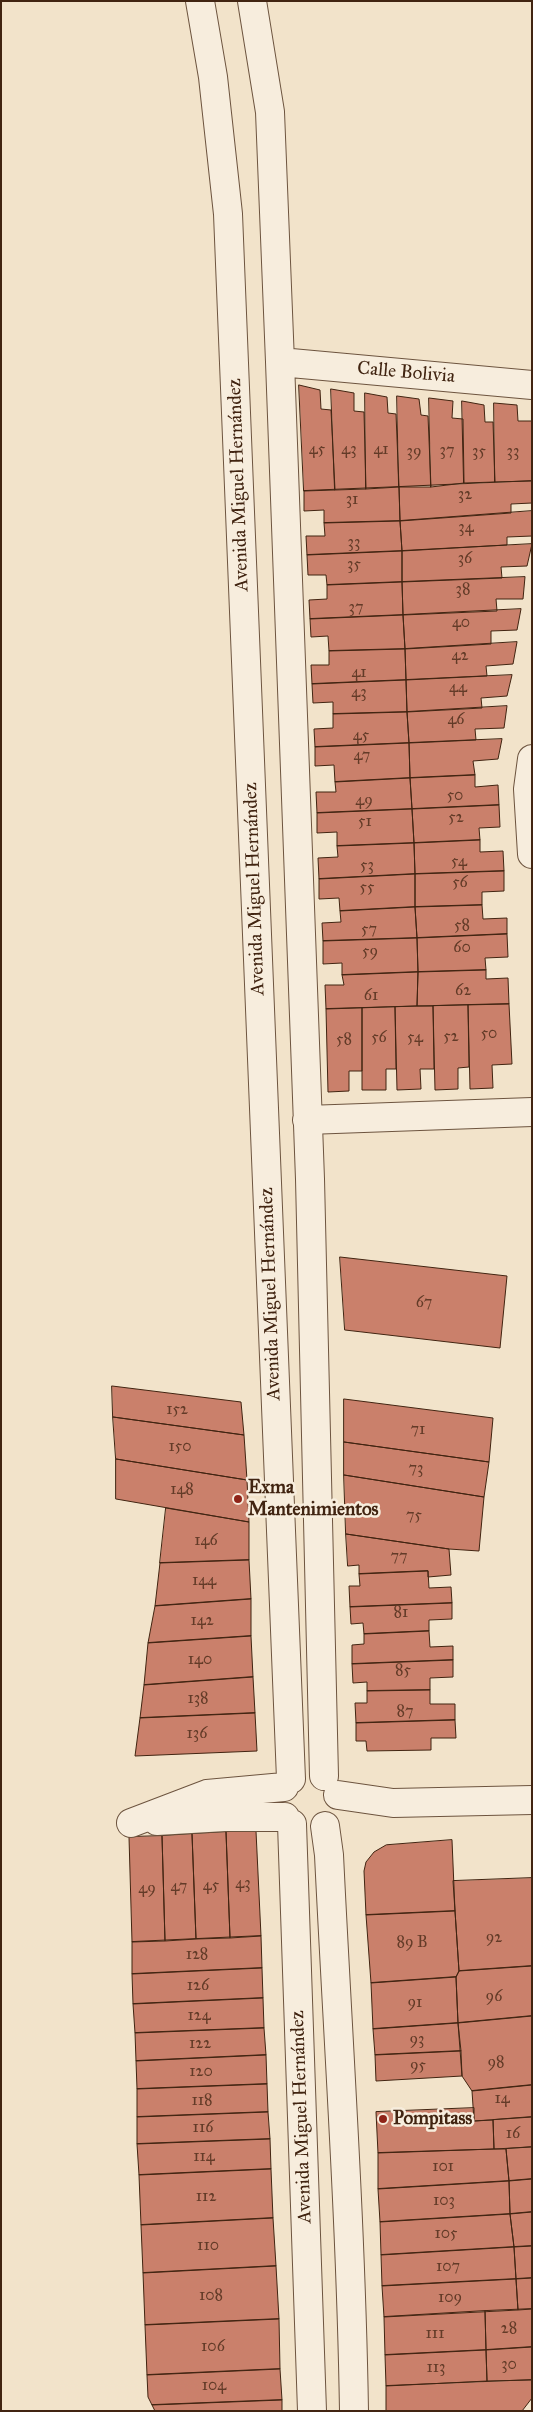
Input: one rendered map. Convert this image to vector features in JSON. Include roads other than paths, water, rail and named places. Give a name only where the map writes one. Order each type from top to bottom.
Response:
[{"type":"street","name":"Avenida Miguel Hernández","points":[[200,1],[213,77],[228,214],[287,1783]]},
{"type":"street","name":"Avenida Miguel Hernández","points":[[252,1],[270,112],[310,1179],[330,1804],[329,1855],[353,2330],[354,2411]]},
{"type":"street","name":"Calle Bolivia","points":[[280,362],[532,385]]},
{"type":"street","points":[[532,759],[530,789],[532,854]]},
{"type":"street","points":[[307,1120],[532,1112]]},
{"type":"street","points":[[289,1820],[225,1817],[131,1823],[207,1794],[287,1783],[300,1774],[312,1772],[330,1804]]},
{"type":"street","points":[[287,1783],[281,1802],[289,1820],[302,1829],[314,1830],[330,1804]]},
{"type":"street","points":[[330,1804],[532,1800]]},
{"type":"street","name":"Avenida Miguel Hernández","points":[[289,1820],[312,2411]]},
{"type":"place","name":"Exma Mantenimientos","points":[[238,1499]]},
{"type":"place","name":"Pompitass","points":[[383,2119]]}]
